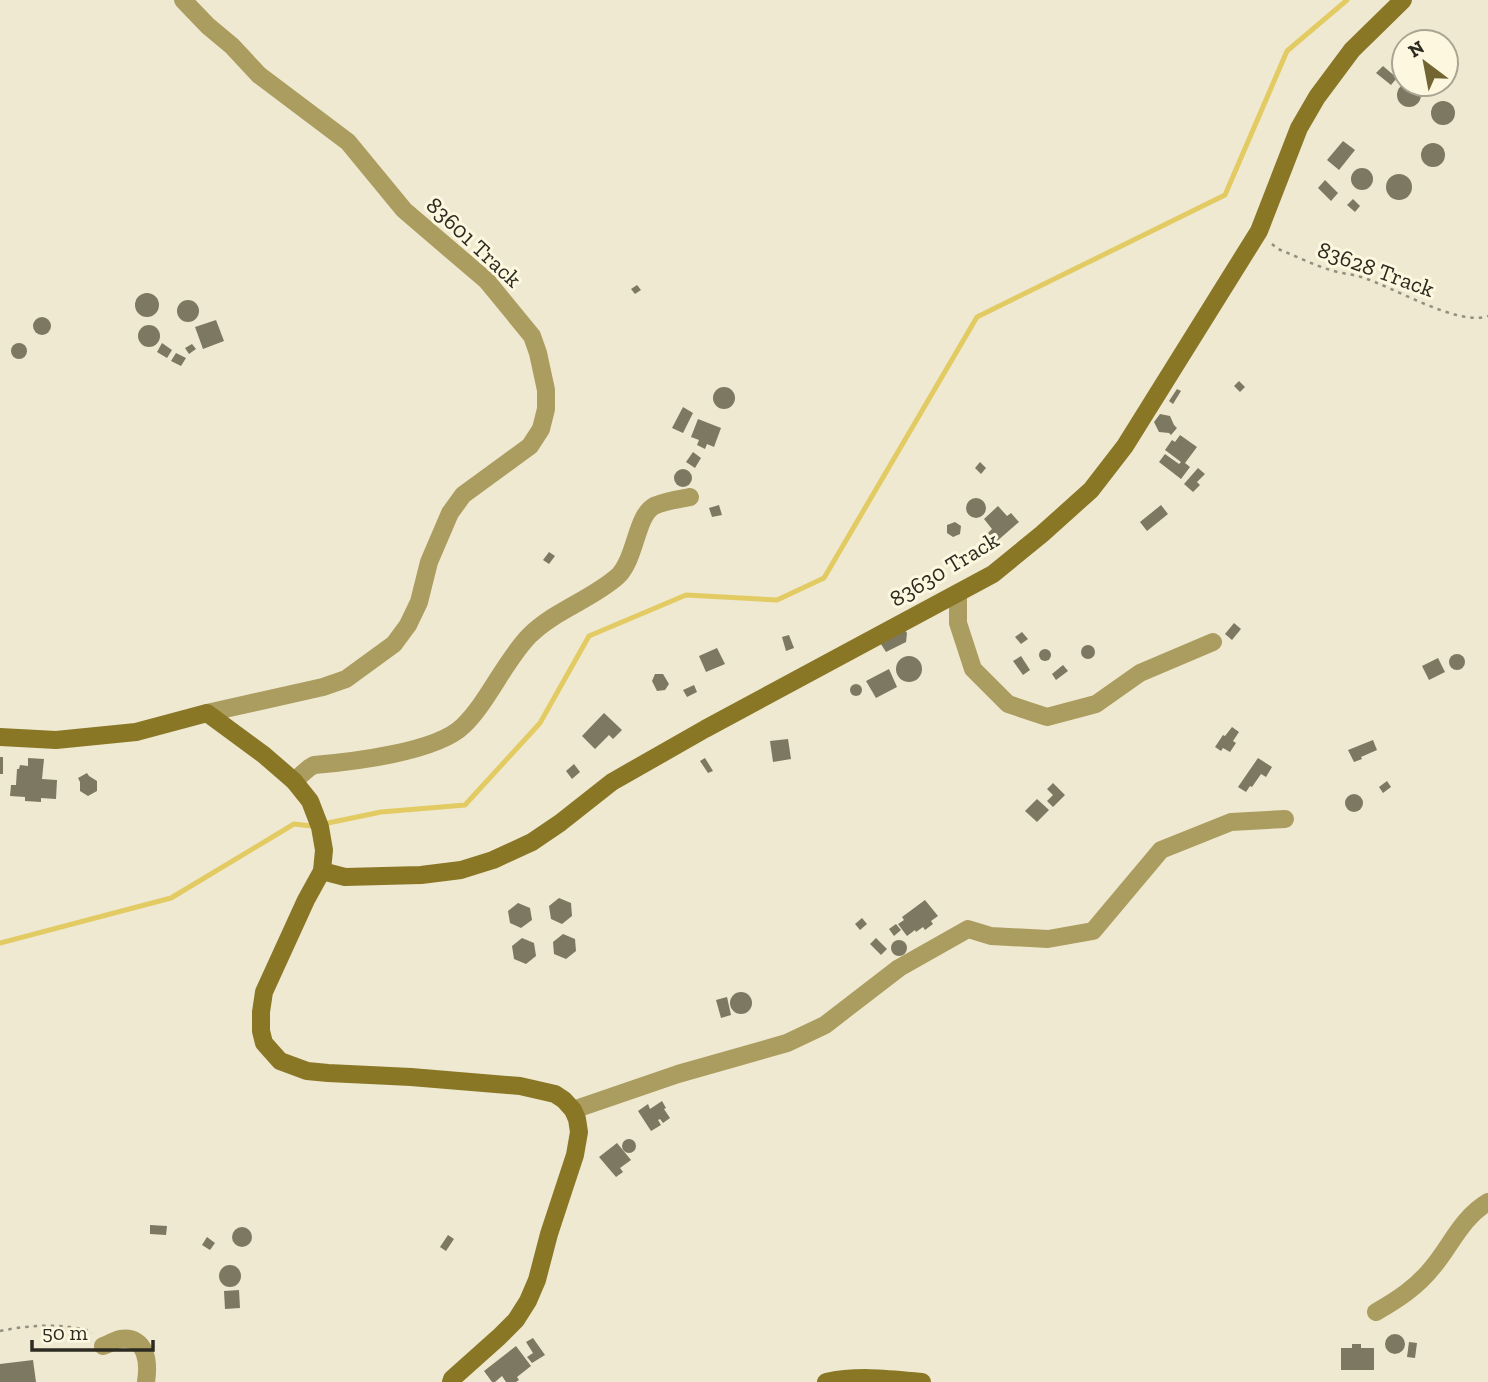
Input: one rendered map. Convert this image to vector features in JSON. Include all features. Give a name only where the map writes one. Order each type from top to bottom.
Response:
[{"type":"street","name":"83601 Track","points":[[183,0],[259,75],[348,142],[404,210],[487,281],[531,336],[541,363],[546,390],[546,408],[541,429],[530,446],[463,495],[450,513],[429,562],[419,602],[408,625],[394,644],[346,679],[323,687],[207,713]]},
{"type":"street","name":"83630 Track","points":[[322,871],[345,877],[421,875],[460,870],[493,860],[532,842],[561,823],[612,782],[993,573],[1042,534],[1091,490],[1125,446],[1259,231],[1299,128],[1317,97],[1353,50],[1403,0]]},
{"type":"street","points":[[294,781],[314,765],[358,761],[416,748],[441,741],[462,727],[528,637],[549,619],[619,575],[633,551],[644,515],[652,507],[690,497]]},
{"type":"street","points":[[958,593],[957,623],[973,669],[1008,704],[1047,716],[1096,704],[1140,673],[1213,642]]},
{"type":"street","points":[[0,737],[56,740],[136,732],[207,713],[294,781],[310,801],[320,827],[324,850],[322,871],[264,992],[261,1031],[264,1042],[279,1061],[307,1071],[520,1086],[555,1094],[565,1100],[573,1110],[579,1132],[575,1155],[537,1280],[528,1300],[516,1320],[450,1382]]},
{"type":"street","points":[[573,1110],[678,1074],[787,1043],[825,1025],[899,968],[968,929],[991,936],[1048,939],[1093,931],[1161,850],[1231,822],[1285,819]]},
{"type":"street","points":[[1376,1312],[1398,1299],[1421,1280],[1460,1228],[1488,1202]]},
{"type":"street","points":[[103,1346],[122,1339],[135,1341],[142,1348],[148,1364],[146,1382]]},
{"type":"street","points":[[826,1382],[873,1377],[922,1382]]},
{"type":"path","name":"83628 Track","points":[[1259,231],[1278,249],[1333,271],[1360,276],[1436,309],[1472,318],[1488,316]]},
{"type":"path","points":[[0,1331],[21,1327],[71,1325],[90,1331],[103,1346]]},
{"type":"building","points":[[1383,66],[1390,72],[1390,84],[1376,73]]},
{"type":"building","points":[[1420,98],[1414,106],[1409,107],[1398,100]]},
{"type":"building","points":[[1443,101],[1451,105],[1455,113],[1451,121],[1443,125],[1435,121],[1431,113],[1435,105]]},
{"type":"building","points":[[1343,141],[1355,150],[1339,170],[1327,160]]},
{"type":"building","points":[[1433,143],[1442,146],[1445,155],[1442,164],[1433,167],[1424,164],[1421,155],[1424,146]]},
{"type":"building","points":[[1362,168],[1370,171],[1373,179],[1370,187],[1362,190],[1354,187],[1351,179],[1354,171]]},
{"type":"building","points":[[1399,174],[1408,178],[1412,187],[1408,196],[1399,200],[1390,196],[1386,187],[1390,178]]},
{"type":"building","points":[[1325,180],[1338,193],[1331,201],[1318,188]]},
{"type":"building","points":[[1353,199],[1360,206],[1355,212],[1347,205]]},
{"type":"building","points":[[637,285],[641,290],[635,294],[631,289]]},
{"type":"building","points":[[147,293],[156,296],[159,305],[156,314],[147,317],[138,314],[135,305],[138,296]]},
{"type":"building","points":[[184,300],[192,300],[199,307],[199,315],[192,322],[184,322],[177,315],[177,307]]},
{"type":"building","points":[[42,317],[48,320],[51,326],[48,332],[42,335],[36,332],[33,326],[36,320]]},
{"type":"building","points":[[216,320],[224,341],[203,349],[195,327]]},
{"type":"building","points":[[149,325],[157,328],[160,336],[157,344],[149,347],[141,344],[138,336],[141,328]]},
{"type":"building","points":[[16,343],[22,343],[27,351],[25,357],[16,359],[11,354],[11,348]]},
{"type":"building","points":[[162,343],[172,350],[167,358],[157,352]]},
{"type":"building","points":[[192,344],[196,349],[189,354],[185,348]]},
{"type":"building","points":[[176,353],[186,358],[181,366],[171,361]]},
{"type":"building","points":[[1239,381],[1245,387],[1240,392],[1234,386]]},
{"type":"building","points":[[724,387],[732,390],[735,398],[732,406],[724,409],[716,406],[713,398],[716,390]]},
{"type":"building","points":[[1177,389],[1181,391],[1173,404],[1169,401]]},
{"type":"building","points":[[683,407],[693,413],[683,433],[672,428]]},
{"type":"building","points":[[1160,414],[1170,416],[1177,428],[1171,435],[1159,432],[1154,422]]},
{"type":"building","points":[[698,419],[721,428],[714,447],[707,444],[705,449],[697,445],[699,440],[691,437]]},
{"type":"building","points":[[1180,435],[1197,447],[1185,463],[1190,467],[1181,479],[1159,462],[1165,454],[1179,464],[1181,462],[1165,450],[1172,440],[1175,442]]},
{"type":"building","points":[[693,452],[701,458],[695,468],[686,462]]},
{"type":"building","points":[[980,462],[986,468],[981,474],[975,468]]},
{"type":"building","points":[[1198,468],[1205,474],[1197,482],[1200,485],[1193,492],[1184,484]]},
{"type":"building","points":[[679,469],[687,469],[692,478],[690,485],[679,487],[674,482],[674,474]]},
{"type":"building","points":[[976,498],[983,501],[986,508],[983,515],[976,518],[969,515],[966,508],[969,501]]},
{"type":"building","points":[[719,505],[722,515],[712,517],[709,508]]},
{"type":"building","points":[[1161,505],[1168,514],[1147,531],[1140,522]]},
{"type":"building","points":[[998,506],[1007,516],[1011,513],[1019,522],[996,542],[988,533],[992,529],[984,519]]},
{"type":"building","points":[[955,522],[961,526],[960,534],[953,537],[947,533],[947,525]]},
{"type":"building","points":[[549,552],[555,556],[549,564],[543,560]]},
{"type":"building","points":[[1234,623],[1241,629],[1232,640],[1225,634]]},
{"type":"building","points":[[904,629],[907,633],[906,642],[886,652],[879,641]]},
{"type":"building","points":[[1022,632],[1028,639],[1021,644],[1015,637]]},
{"type":"building","points":[[789,635],[794,648],[786,651],[782,637]]},
{"type":"building","points":[[1085,645],[1091,645],[1095,652],[1091,659],[1085,659],[1081,655],[1081,649]]},
{"type":"building","points":[[717,648],[725,664],[706,672],[699,656]]},
{"type":"building","points":[[1045,649],[1051,655],[1045,661],[1039,655]]},
{"type":"building","points":[[1457,654],[1465,662],[1457,670],[1449,662]]},
{"type":"building","points":[[909,656],[918,660],[922,669],[918,678],[909,682],[900,678],[896,669],[900,660]]},
{"type":"building","points":[[1021,656],[1030,670],[1023,675],[1013,661]]},
{"type":"building","points":[[1438,658],[1445,672],[1429,680],[1422,666]]},
{"type":"building","points":[[1063,665],[1068,671],[1056,680],[1052,674]]},
{"type":"building","points":[[889,669],[897,687],[876,698],[866,681]]},
{"type":"building","points":[[655,674],[663,674],[669,684],[665,690],[657,691],[652,681]]},
{"type":"building","points":[[856,684],[862,690],[856,696],[850,690]]},
{"type":"building","points":[[694,685],[697,692],[687,697],[683,690]]},
{"type":"building","points":[[604,713],[622,730],[613,739],[609,735],[595,749],[582,736]]},
{"type":"building","points":[[1232,727],[1239,732],[1233,741],[1236,743],[1230,752],[1223,748],[1221,751],[1215,747]]},
{"type":"building","points":[[788,739],[791,759],[773,762],[770,741]]},
{"type":"building","points":[[1373,740],[1377,750],[1354,762],[1348,750]]},
{"type":"building","points":[[0,757],[3,757],[3,774],[0,774]]},
{"type":"building","points":[[28,758],[44,759],[42,779],[57,780],[56,799],[25,801],[25,797],[10,796],[11,785],[16,785],[17,769],[20,765],[28,766]]},
{"type":"building","points":[[705,758],[713,771],[708,773],[700,761]]},
{"type":"building","points":[[1258,758],[1272,767],[1266,777],[1261,774],[1246,792],[1238,787]]},
{"type":"building","points":[[574,764],[580,772],[572,779],[566,771]]},
{"type":"building","points":[[87,773],[97,781],[97,791],[88,796],[80,791],[78,778]]},
{"type":"building","points":[[1387,781],[1391,787],[1383,793],[1379,787]]},
{"type":"building","points":[[1053,783],[1065,795],[1053,807],[1047,801],[1053,795],[1047,789]]},
{"type":"building","points":[[1354,794],[1360,797],[1363,803],[1360,809],[1354,812],[1348,809],[1345,803],[1348,797]]},
{"type":"building","points":[[1037,799],[1049,810],[1037,822],[1025,811]]},
{"type":"building","points":[[559,898],[571,903],[572,916],[562,924],[551,919],[549,906]]},
{"type":"building","points":[[925,900],[938,916],[925,930],[923,927],[907,936],[898,924],[904,920],[902,917]]},
{"type":"building","points":[[518,903],[530,908],[532,920],[521,928],[510,923],[508,911]]},
{"type":"building","points":[[862,918],[867,924],[860,930],[855,924]]},
{"type":"building","points":[[896,924],[901,930],[894,936],[889,929]]},
{"type":"building","points":[[563,934],[575,939],[576,951],[566,959],[554,954],[553,942]]},
{"type":"building","points":[[522,938],[534,943],[536,956],[526,964],[514,959],[512,946]]},
{"type":"building","points":[[876,938],[887,949],[881,955],[870,944]]},
{"type":"building","points":[[899,940],[905,942],[905,954],[899,956],[893,954],[891,948],[893,942]]},
{"type":"building","points":[[741,992],[749,995],[752,1003],[749,1011],[741,1014],[733,1011],[730,1003],[733,995]]},
{"type":"building","points":[[727,997],[731,1015],[721,1018],[716,1000]]},
{"type":"building","points":[[662,1101],[670,1118],[663,1123],[658,1120],[661,1125],[651,1131],[638,1111],[648,1104],[650,1109]]},
{"type":"building","points":[[629,1139],[634,1141],[634,1151],[629,1153],[624,1151],[622,1146],[624,1141]]},
{"type":"building","points":[[617,1143],[631,1160],[620,1168],[623,1172],[616,1177],[599,1157]]},
{"type":"building","points":[[150,1225],[167,1226],[166,1235],[150,1234]]},
{"type":"building","points":[[242,1227],[249,1230],[252,1237],[249,1244],[242,1247],[235,1244],[232,1237],[235,1230]]},
{"type":"building","points":[[448,1235],[454,1239],[446,1251],[440,1247]]},
{"type":"building","points":[[207,1237],[215,1243],[210,1250],[202,1245]]},
{"type":"building","points":[[230,1265],[238,1268],[241,1276],[238,1284],[230,1287],[222,1284],[219,1276],[222,1268]]},
{"type":"building","points":[[239,1290],[240,1308],[225,1309],[224,1291]]},
{"type":"building","points":[[1391,1334],[1399,1334],[1405,1344],[1399,1354],[1391,1354],[1385,1348],[1385,1340]]},
{"type":"building","points":[[533,1338],[545,1355],[532,1363],[527,1357],[533,1353],[526,1342]]},
{"type":"building","points":[[1409,1342],[1417,1343],[1415,1358],[1407,1357]]},
{"type":"building","points":[[1352,1344],[1361,1344],[1361,1348],[1374,1348],[1374,1370],[1341,1370],[1341,1348],[1352,1348]]},
{"type":"building","points":[[516,1346],[531,1366],[517,1377],[519,1380],[516,1382],[506,1382],[502,1376],[492,1382],[484,1371]]},
{"type":"building","points":[[33,1360],[36,1382],[0,1382],[0,1364]]},
{"type":"waterway","points":[[323,824],[381,812],[465,805],[540,723],[589,636],[686,595],[777,600],[824,578],[977,317],[1225,195],[1287,51],[1347,0]]},
{"type":"waterway","points":[[0,943],[171,898],[294,824],[311,826]]}]
